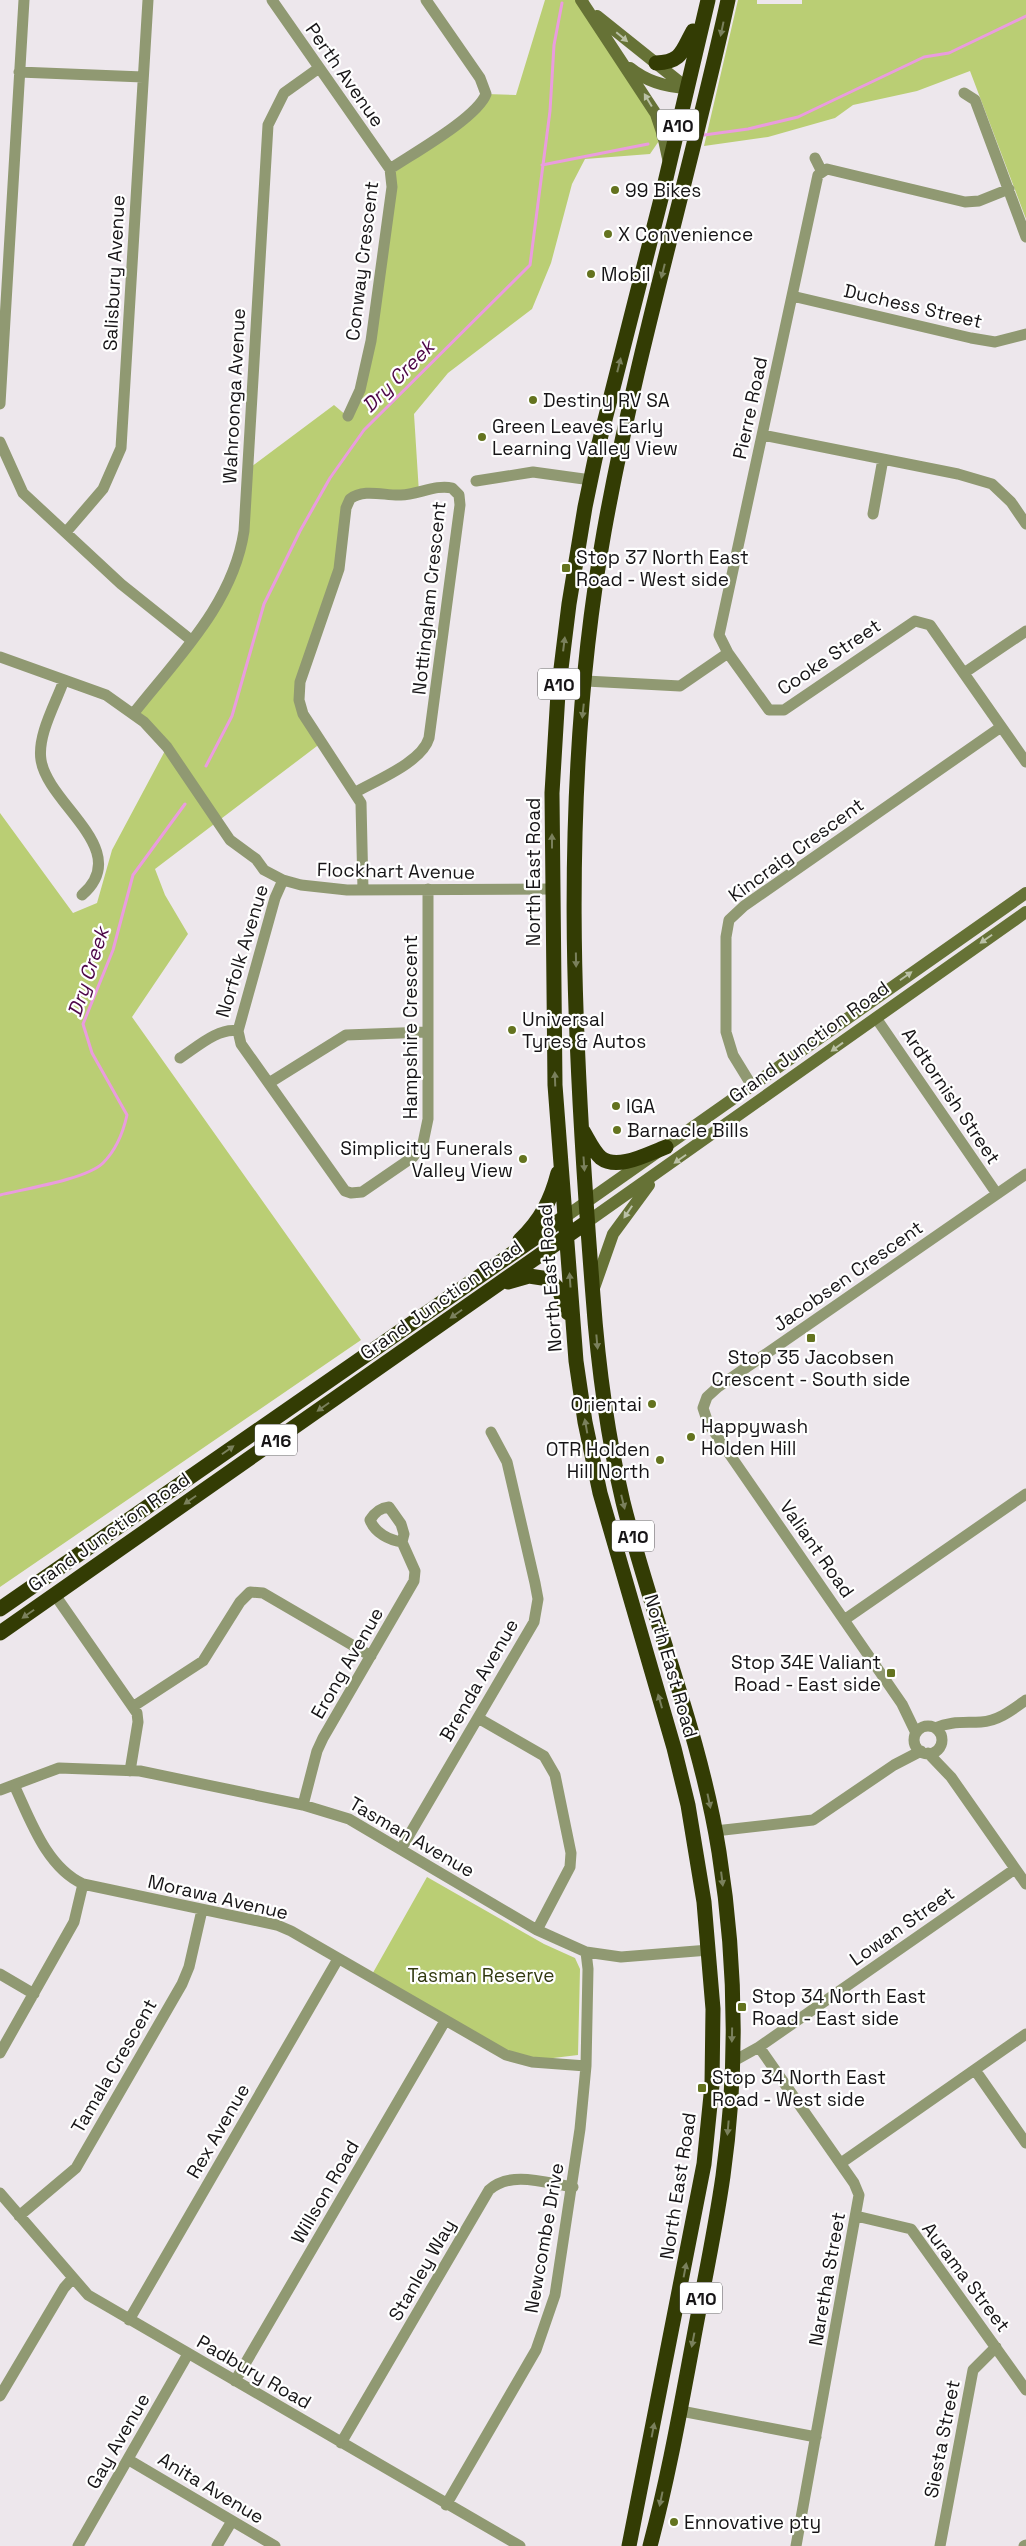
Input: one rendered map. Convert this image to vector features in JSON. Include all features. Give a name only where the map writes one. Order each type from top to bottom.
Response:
[{"type":"highway","name":"North East Road","points":[[629,2546],[696,2213],[704,2164],[711,2098],[713,2043],[709,1950],[698,1858],[688,1805],[674,1748],[600,1493],[585,1422],[573,1324],[555,1085],[552,793],[558,693],[569,604],[590,480],[708,0]]},
{"type":"highway","name":"North East Road","points":[[650,2541],[681,2411],[723,2174],[732,2062],[731,1959],[715,1831],[702,1772],[624,1504],[603,1395],[592,1294],[581,1127],[574,862],[575,785],[595,593],[609,507],[618,462],[728,0]]},
{"type":"highway","points":[[656,64],[667,63],[680,56],[694,29],[704,18]]},
{"type":"highway","points":[[700,122],[687,88],[699,79],[715,57]]},
{"type":"highway","points":[[609,507],[602,492],[590,480],[605,475],[618,462]]},
{"type":"highway","points":[[574,862],[566,877],[552,889],[560,894],[575,912]]},
{"type":"highway","points":[[581,1127],[597,1154],[612,1162],[622,1162],[666,1146]]},
{"type":"highway","points":[[490,1269],[534,1227],[545,1211],[554,1188],[562,1158]]},
{"type":"highway","name":"Grand Junction Road","points":[[0,1609],[565,1217]]},
{"type":"highway","name":"Grand Junction Road","points":[[0,1633],[588,1222]]},
{"type":"highway","points":[[496,1286],[529,1276],[550,1279],[559,1290],[573,1324]]},
{"type":"highway","points":[[353,1363],[364,1379]]},
{"type":"highway","points":[[44,1578],[56,1594]]},
{"type":"highway","points":[[688,1805],[700,1821],[715,1831],[705,1842],[698,1858]]},
{"type":"highway","points":[[711,2098],[719,2077],[732,2062],[713,2043]]},
{"type":"main road","points":[[585,5],[656,114],[669,163]]},
{"type":"main road","points":[[585,5],[687,88]]},
{"type":"main road","points":[[621,60],[640,75],[652,81],[674,87],[687,88]]},
{"type":"main road","name":"Grand Junction Road","points":[[565,1217],[1026,893]]},
{"type":"main road","name":"Grand Junction Road","points":[[588,1222],[1026,912]]},
{"type":"main road","points":[[866,1004],[876,1018]]},
{"type":"main road","points":[[752,1086],[762,1100]]},
{"type":"main road","points":[[592,1294],[613,1234],[632,1205],[658,1174]]},
{"type":"street","points":[[0,404],[5,223],[24,0]]},
{"type":"street","name":"Salisbury Avenue","points":[[67,532],[103,489],[120,448],[148,0]]},
{"type":"street","name":"Perth Avenue","points":[[272,0],[390,169]]},
{"type":"street","name":"Conway Crescent","points":[[348,416],[360,390],[372,341],[392,187],[390,169],[464,119],[479,106],[486,94],[480,78],[426,0]]},
{"type":"street","name":"Wahroonga Avenue","points":[[133,714],[219,604],[225,592],[243,536],[268,125],[284,93],[319,68]]},
{"type":"street","points":[[19,72],[143,77]]},
{"type":"street","points":[[964,93],[975,100],[1026,237]]},
{"type":"street","points":[[815,158],[822,172],[827,169],[965,202],[979,201],[1009,189]]},
{"type":"street","name":"Pierre Road","points":[[728,653],[719,636],[818,174],[822,172]]},
{"type":"street","name":"Duchess Street","points":[[792,296],[995,342],[1026,334]]},
{"type":"street","points":[[762,435],[958,474],[992,484],[1011,502],[1026,524]]},
{"type":"street","points":[[0,442],[21,490],[121,584],[191,640]]},
{"type":"street","points":[[873,514],[883,459]]},
{"type":"street","points":[[476,481],[533,472],[590,480]]},
{"type":"street","name":"Nottingham Crescent","points":[[447,487],[456,491],[460,499],[428,742],[416,757],[356,792],[308,724],[301,709],[298,694],[300,682],[339,569],[346,512],[350,499],[363,493],[403,495],[447,487]]},
{"type":"street","name":"Cooke Street","points":[[728,653],[769,710],[784,710],[915,621],[930,625],[1026,762]]},
{"type":"street","points":[[964,673],[1026,631]]},
{"type":"street","points":[[586,682],[680,686],[728,653]]},
{"type":"street","name":"Flockhart Avenue","points":[[0,657],[106,695],[133,714],[152,730],[168,749],[230,840],[256,859],[264,870],[283,880],[315,887],[363,890],[552,889]]},
{"type":"street","points":[[64,680],[44,733],[41,758],[46,775],[98,855],[98,876],[92,887],[82,895]]},
{"type":"street","name":"Kincraig Crescent","points":[[752,1086],[733,1054],[726,1032],[726,937],[729,920],[744,906],[1001,727]]},
{"type":"street","points":[[356,792],[362,807],[363,890]]},
{"type":"street","name":"Norfolk Avenue","points":[[180,1058],[219,1034],[229,1030],[238,1031],[270,914],[283,880]]},
{"type":"street","name":"Hampshire Crescent","points":[[238,1031],[241,1044],[340,1185],[351,1193],[360,1193],[413,1157],[423,1143],[428,1119],[428,889]]},
{"type":"street","name":"Ardtornish Street","points":[[876,1018],[997,1194]]},
{"type":"street","points":[[270,1083],[346,1035],[427,1032]]},
{"type":"street","name":"Jacobsen Crescent","points":[[704,1414],[702,1408],[707,1396],[718,1387],[1026,1174]]},
{"type":"street","name":"Valiant Road","points":[[704,1414],[1026,1884]]},
{"type":"street","name":"Brenda Avenue","points":[[401,1849],[534,1622],[538,1600],[507,1462],[491,1432]]},
{"type":"street","points":[[844,1620],[1026,1494]]},
{"type":"street","name":"Erong Avenue","points":[[303,1805],[317,1751],[414,1581],[413,1563],[402,1542]]},
{"type":"street","points":[[134,1706],[203,1661],[240,1602],[250,1592],[263,1593],[371,1656]]},
{"type":"street","points":[[56,1594],[134,1706],[138,1722],[130,1771]]},
{"type":"street","points":[[715,1831],[813,1820],[928,1740],[945,1723],[982,1722],[996,1718],[1026,1700]]},
{"type":"street","points":[[478,1718],[544,1756],[550,1764],[556,1782],[571,1853],[570,1867],[537,1930]]},
{"type":"street","name":"Tasman Avenue","points":[[0,1790],[59,1768],[130,1771],[303,1805],[349,1819],[537,1930],[586,1952],[621,1957],[709,1950]]},
{"type":"street","name":"Morawa Avenue","points":[[14,1785],[42,1842],[67,1874],[83,1884],[277,1925],[291,1931],[506,2055],[521,2060],[586,2066]]},
{"type":"street","name":"Lowan Street","points":[[732,2062],[759,2047],[1015,1868]]},
{"type":"street","points":[[0,2053],[74,1922],[83,1884]]},
{"type":"street","name":"Tamala Crescent","points":[[19,2216],[76,2168],[182,1984],[189,1967],[202,1910]]},
{"type":"street","name":"Newcombe Drive","points":[[446,2505],[543,2334],[555,2295],[573,2187],[586,2066],[588,1969],[586,1952]]},
{"type":"street","name":"Rex Avenue","points":[[129,2320],[338,1959]]},
{"type":"street","points":[[0,1974],[34,1994]]},
{"type":"street","name":"Willson Road","points":[[235,2381],[445,2021]]},
{"type":"street","points":[[841,2163],[1026,2034]]},
{"type":"street","name":"Naretha Street","points":[[759,2047],[841,2163],[857,2188],[859,2200],[796,2546]]},
{"type":"street","points":[[975,2070],[1026,2143]]},
{"type":"street","name":"Stanley Way","points":[[341,2443],[489,2190],[504,2180],[515,2179],[573,2187]]},
{"type":"street","name":"Padbury Road","points":[[0,2193],[72,2279],[88,2295],[446,2505],[520,2546]]},
{"type":"street","name":"Aurama Street","points":[[856,2216],[911,2229],[1026,2390]]},
{"type":"street","points":[[0,2396],[5,2376],[72,2279]]},
{"type":"street","name":"Siesta Street","points":[[940,2546],[973,2370],[996,2347]]},
{"type":"street","name":"Gay Avenue","points":[[78,2546],[129,2460],[188,2354]]},
{"type":"street","points":[[681,2411],[816,2437]]},
{"type":"street","name":"Anita Avenue","points":[[129,2460],[275,2546]]},
{"type":"street","points":[[217,2546],[232,2521]]},
{"type":"street","points":[[494,2546],[500,2536]]},
{"type":"green space","points":[[545,0],[589,0],[585,4],[663,135],[650,154],[585,159],[572,184],[551,263],[532,309],[448,373],[414,414],[419,493],[354,496],[342,551],[298,694],[321,743],[155,869],[165,895],[188,934],[132,1017],[361,1340],[0,1587],[0,813],[73,913],[97,903],[112,850],[167,747],[133,714],[211,616],[234,569],[247,470],[334,405],[347,416],[360,390],[391,175],[464,119],[486,94],[516,95]]},
{"type":"green space","points":[[738,0],[757,0],[757,4],[802,4],[802,0],[1026,0],[1026,219],[970,71],[917,91],[853,105],[835,118],[768,137],[704,146]]},
{"type":"green space","name":"Tasman Reserve","points":[[427,1877],[544,1944],[575,1958],[580,1969],[578,2055],[545,2059],[506,2055],[370,1978]]},
{"type":"waterway","name":"Dry Creek","points":[[206,766],[232,716],[264,604],[300,531],[330,478],[364,430],[530,265],[550,111],[554,45],[562,3]]},
{"type":"waterway","points":[[704,135],[748,129],[798,117],[924,57],[949,53],[1026,16]]},
{"type":"waterway","points":[[542,165],[648,144]]},
{"type":"waterway","name":"Dry Creek","points":[[0,1195],[70,1179],[95,1169],[108,1158],[119,1140],[127,1115],[92,1053],[83,1024],[113,950],[133,875],[185,804]]},
{"type":"place","name":"99 Bikes","points":[[615,190]]},
{"type":"place","name":"X Convenience","points":[[608,234]]},
{"type":"place","name":"Mobil","points":[[591,274]]},
{"type":"place","name":"Destiny RV SA","points":[[533,400]]},
{"type":"place","name":"Green Leaves Early Learning Valley View","points":[[482,437]]},
{"type":"place","name":"Stop 37 North East Road - West side","points":[[566,568]]},
{"type":"place","name":"Universal Tyres & Autos","points":[[512,1030]]},
{"type":"place","name":"IGA","points":[[616,1106]]},
{"type":"place","name":"Barnacle Bills","points":[[617,1130]]},
{"type":"place","name":"Simplicity Funerals Valley View","points":[[523,1159]]},
{"type":"place","name":"Stop 35 Jacobsen Crescent - South side","points":[[811,1338]]},
{"type":"place","name":"Orientai","points":[[652,1404]]},
{"type":"place","name":"Happywash Holden Hill","points":[[691,1437]]},
{"type":"place","name":"OTR Holden Hill North","points":[[660,1460]]},
{"type":"place","name":"Stop 34E Valiant Road - East side","points":[[891,1673]]},
{"type":"place","name":"Stop 34 North East Road - East side","points":[[742,2007]]},
{"type":"place","name":"Stop 34 North East Road - West side","points":[[702,2088]]},
{"type":"place","name":"Ennovative pty","points":[[674,2522]]}]
